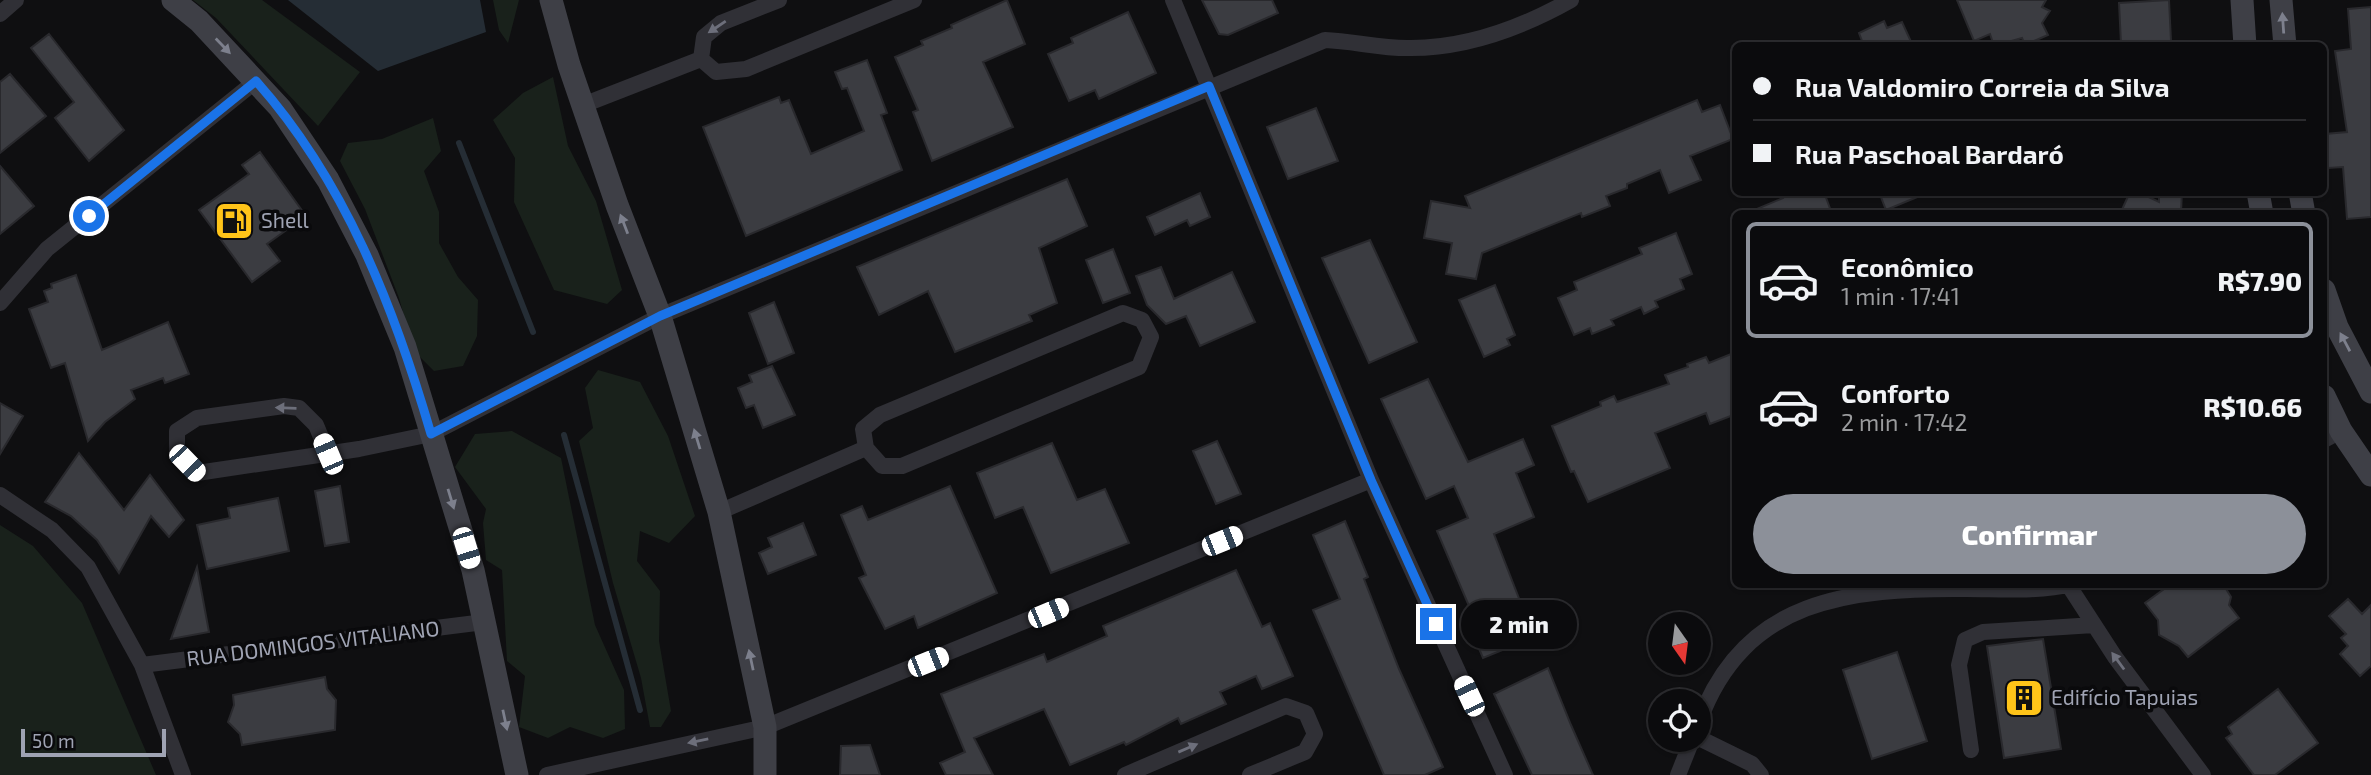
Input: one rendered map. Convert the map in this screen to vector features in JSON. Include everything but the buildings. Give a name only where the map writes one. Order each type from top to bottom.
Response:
[{"type":"main road","points":[[173,0],[199,21],[280,108],[328,180],[367,254],[405,347],[473,570],[517,775]]},
{"type":"main road","points":[[551,0],[583,105],[660,316],[719,512],[765,727],[765,775]]},
{"type":"main road","points":[[2242,0],[2245,42]]},
{"type":"main road","points":[[2281,0],[2285,42]]},
{"type":"main road","points":[[2327,299],[2337,327],[2371,392]]},
{"type":"main road","points":[[2327,411],[2332,436],[2371,475]]},
{"type":"street","points":[[0,13],[16,0]]},
{"type":"street","points":[[701,59],[704,37],[721,23],[779,0]]},
{"type":"street","points":[[701,59],[716,72],[746,69],[914,0]]},
{"type":"street","points":[[1173,0],[1371,480],[1505,775]]},
{"type":"street","points":[[328,454],[316,425],[299,408],[284,406],[197,418],[177,430],[177,453],[197,473],[328,454],[431,434],[660,316],[1325,40],[1411,48],[1464,41],[1521,26],[1571,0]]},
{"type":"street","points":[[583,105],[701,59]]},
{"type":"street","points":[[0,303],[47,249],[256,81]]},
{"type":"street","points":[[1123,313],[1142,320],[1151,337],[1139,367],[902,466],[883,466],[866,448],[863,429],[880,415],[1123,313]]},
{"type":"street","points":[[719,512],[866,448]]},
{"type":"street","points":[[547,775],[765,727],[1371,480]]},
{"type":"street","points":[[0,495],[52,530],[88,567],[142,665],[183,775]]},
{"type":"street","points":[[1711,692],[1727,665],[1761,632],[1818,602],[1911,589],[1951,588]]},
{"type":"street","points":[[2073,588],[2115,657],[2203,775]]},
{"type":"street","name":"RUA DOMINGOS VITALIANO","points":[[142,665],[484,622]]},
{"type":"street","points":[[1971,750],[1959,665],[1965,640],[1983,632],[2094,625]]},
{"type":"street","points":[[1125,775],[1286,706],[1307,713],[1315,734],[1305,752],[1250,775]]},
{"type":"street","points":[[1711,744],[1752,764],[1761,775]]},
{"type":"street","points":[[1678,775],[1687,752]]},
{"type":"shaded area","points":[[193,0],[262,0],[360,72],[318,126],[216,18]]},
{"type":"shaded area","points":[[288,0],[480,0],[486,32],[378,71]]},
{"type":"shaded area","points":[[493,0],[519,0],[508,43],[499,30]]},
{"type":"shaded area","points":[[553,77],[568,146],[596,201],[622,290],[607,304],[554,290],[514,202],[515,158],[493,120],[523,93]]},
{"type":"shaded area","points":[[433,118],[441,151],[424,171],[439,212],[439,243],[458,277],[478,300],[477,336],[463,366],[434,371],[414,351],[399,298],[365,209],[340,161],[348,143],[382,139]]},
{"type":"shaded area","points":[[598,370],[640,382],[668,436],[695,516],[669,543],[640,531],[637,561],[660,591],[659,641],[671,711],[661,727],[650,727],[641,678],[613,583],[579,441],[593,428],[585,388]]},
{"type":"shaded area","points":[[512,431],[561,458],[595,625],[624,690],[625,729],[603,738],[570,727],[548,738],[519,727],[525,676],[507,661],[502,570],[486,560],[483,523],[486,509],[455,467],[475,434]]},
{"type":"shaded area","points":[[0,525],[33,546],[82,603],[156,775],[0,775]]},
{"type":"waterway","points":[[459,143],[533,332]]},
{"type":"waterway","points":[[564,435],[640,710]]},
{"type":"place","name":"Shell","points":[[234,221]]},
{"type":"place","name":"Edifício Tapuias","points":[[2024,698]]},
{"type":"route","points":[[89,216],[256,81],[280,108],[328,180],[367,254],[405,347],[431,434],[660,316],[1209,86],[1371,480],[1436,624]]}]
